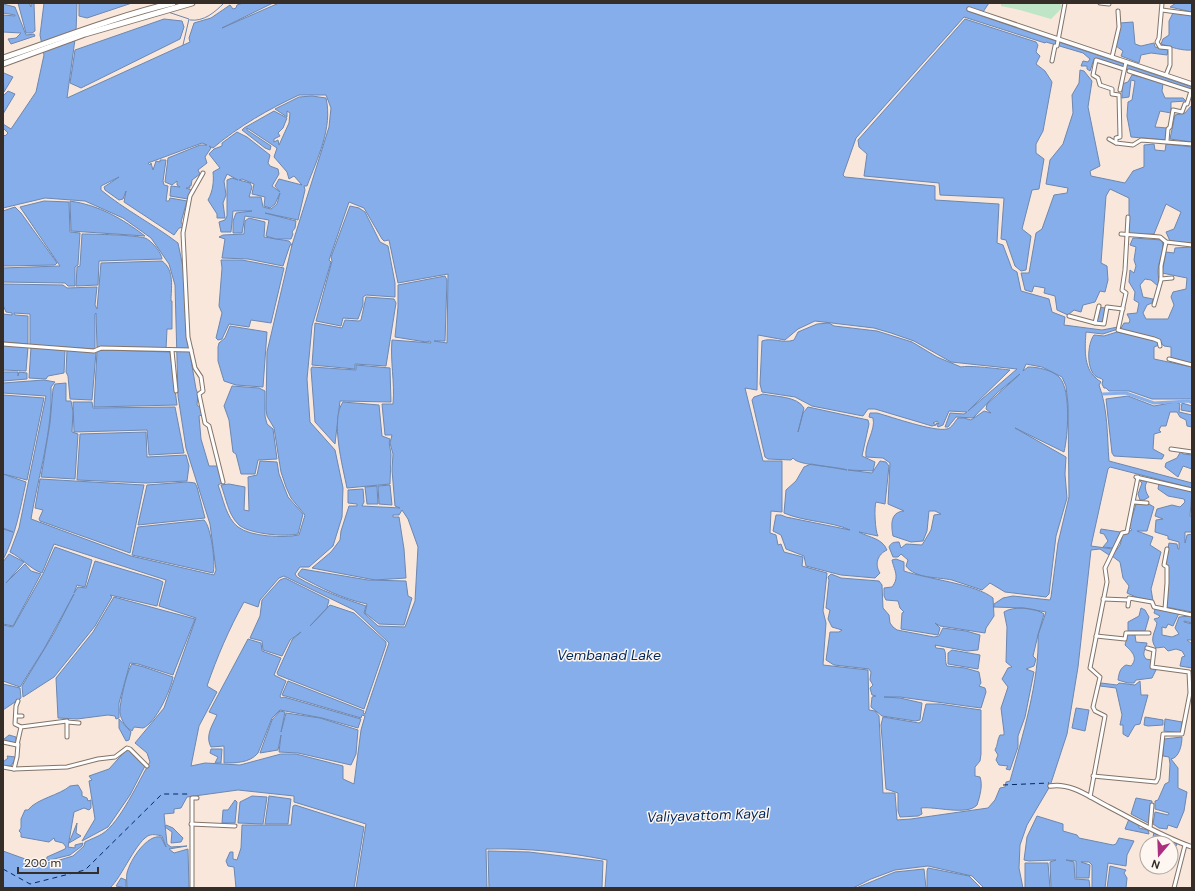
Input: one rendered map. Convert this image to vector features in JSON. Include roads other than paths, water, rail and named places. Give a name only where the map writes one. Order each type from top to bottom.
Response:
[{"type":"highway","points":[[3,58],[156,10],[173,3]]},
{"type":"highway","points":[[156,10],[192,3]]},
{"type":"highway","points":[[3,64],[35,49]]},
{"type":"street","points":[[1052,61],[1059,40],[1065,3]]},
{"type":"street","points":[[1100,3],[1109,4]]},
{"type":"street","points":[[1162,3],[1157,42],[1160,47],[1170,48],[1170,64],[1166,76]]},
{"type":"street","points":[[969,9],[1192,84]]},
{"type":"street","points":[[1162,10],[1192,14]]},
{"type":"street","points":[[1112,58],[1119,27],[1118,11]]},
{"type":"street","points":[[1116,143],[1116,138],[1120,137],[1119,95],[1112,94],[1112,89],[1100,85],[1098,78],[1093,75],[1096,60],[1124,69]]},
{"type":"street","points":[[1120,90],[1126,62]]},
{"type":"street","points":[[1129,71],[1191,91],[1187,104],[1185,104],[1182,112],[1173,110],[1170,127],[1168,129],[1167,141]]},
{"type":"street","points":[[1109,139],[1116,143],[1133,145],[1141,140],[1192,144]]},
{"type":"street","points":[[203,173],[190,196],[183,233],[188,337],[195,368],[201,377],[202,391],[199,394],[205,423],[209,426],[223,482]]},
{"type":"street","points":[[1128,217],[1128,234],[1122,290],[1126,293],[1118,330],[1154,339],[1159,341],[1160,346]]},
{"type":"street","points":[[1121,234],[1160,237],[1166,242],[1192,245]]},
{"type":"street","points":[[1154,305],[1161,279],[1160,266],[1166,242]]},
{"type":"street","points":[[1161,279],[1172,278]]},
{"type":"street","points":[[1095,323],[1099,306]]},
{"type":"street","points":[[1069,316],[1104,324],[1107,307],[1123,309]]},
{"type":"street","points":[[3,344],[94,351],[101,348],[191,351]]},
{"type":"street","points":[[172,351],[176,391]]},
{"type":"street","points":[[1169,359],[1192,365]]},
{"type":"street","points":[[1171,449],[1192,452]]},
{"type":"street","points":[[1090,797],[1105,716],[1095,711],[1093,707],[1100,677],[1090,668],[1107,582],[1105,568],[1122,533],[1126,532],[1134,502],[1137,477],[1192,490]]},
{"type":"street","points":[[1134,502],[1147,503]]},
{"type":"street","points":[[1164,610],[1167,576],[1166,567],[1164,566],[1167,549]]},
{"type":"street","points":[[1103,599],[1129,600],[1129,598],[1152,602],[1154,607],[1192,615]]},
{"type":"street","points":[[1128,606],[1129,600]]},
{"type":"street","points":[[1096,636],[1125,639],[1126,633],[1149,633]]},
{"type":"street","points":[[1093,776],[1156,782],[1158,778],[1163,734],[1182,734],[1190,693],[1189,672],[1152,667],[1154,650],[1147,648]]},
{"type":"street","points":[[18,701],[16,725],[21,727],[56,722],[79,723]]},
{"type":"street","points":[[11,712],[22,716]]},
{"type":"street","points":[[67,722],[67,736]]},
{"type":"street","points":[[14,769],[21,727]]},
{"type":"street","points":[[3,742],[16,745],[18,744]]},
{"type":"street","points":[[3,767],[14,769],[67,767],[98,758],[114,757],[127,748],[130,749],[147,766]]},
{"type":"street","points":[[1050,786],[1068,787],[1185,845],[1192,847]]},
{"type":"street","points":[[192,888],[192,798],[197,798]]},
{"type":"street","points":[[1150,828],[1152,805]]},
{"type":"street","points":[[192,824],[235,826]]},
{"type":"street","points":[[1174,888],[1185,845]]},
{"type":"water","points":[[18,3],[29,3],[31,7],[31,3],[34,3],[35,31],[32,33],[26,33]]},
{"type":"water","name":"Vembanad Lake","points":[[44,3],[77,3],[76,32],[67,98],[190,42],[189,38],[194,23],[211,18],[230,5],[233,9],[236,8],[237,5],[243,3],[273,3],[222,28],[279,3],[989,3],[983,12],[969,8],[967,11],[1192,87],[1192,92],[1097,59],[1094,59],[1090,71],[1087,69],[1087,66],[1081,66],[1083,61],[1088,62],[1090,59],[1083,53],[1046,42],[1045,43],[964,17],[856,138],[843,175],[845,177],[935,186],[935,200],[999,204],[997,243],[1003,245],[1012,269],[1017,272],[1021,291],[1049,299],[1052,312],[1065,317],[1064,325],[1102,330],[1118,327],[1118,329],[1103,334],[1086,332],[1085,350],[1087,363],[1092,374],[1101,382],[1099,385],[1106,413],[1109,461],[1192,483],[1192,488],[1110,467],[1108,469],[1091,546],[1113,549],[1109,555],[1100,549],[1091,550],[1078,667],[1067,734],[1050,786],[1027,825],[1020,845],[1019,868],[1023,888],[984,888],[972,876],[928,866],[895,870],[853,888],[605,888],[607,860],[547,851],[486,849],[487,888],[356,888],[366,824],[294,802],[294,796],[238,790],[187,797],[181,808],[174,809],[174,813],[164,814],[167,844],[171,847],[187,846],[169,849],[174,853],[188,849],[189,888],[127,888],[127,875],[129,868],[135,855],[140,849],[156,837],[161,837],[166,847],[162,836],[150,835],[140,843],[115,883],[110,888],[3,888],[3,851],[39,864],[53,862],[73,856],[84,846],[85,842],[102,834],[116,821],[129,801],[150,762],[147,753],[135,743],[164,708],[196,618],[159,606],[166,580],[54,544],[42,573],[10,552],[19,528],[46,396],[3,393],[3,383],[44,380],[55,382],[51,387],[50,420],[31,519],[131,556],[214,575],[216,570],[210,524],[186,448],[178,396],[175,285],[169,264],[151,238],[123,218],[85,201],[45,198],[3,208],[3,134],[5,136],[8,133],[3,128],[3,124],[11,129],[36,92],[44,55],[40,35]],"holes":[[[299,95],[326,95],[331,108],[329,127],[292,245],[267,352],[267,416],[274,428],[281,472],[286,487],[291,498],[305,515],[299,535],[268,536],[251,533],[238,527],[225,508],[218,485],[222,483],[219,466],[209,466],[201,439],[199,416],[202,415],[202,409],[197,405],[198,394],[186,331],[184,272],[178,243],[110,197],[101,190],[101,186],[119,177],[104,187],[105,190],[119,200],[123,199],[126,191],[124,202],[174,235],[179,228],[184,227],[181,222],[187,201],[170,198],[169,201],[166,201],[168,186],[164,185],[163,181],[166,160],[160,160],[160,162],[156,161],[153,170],[151,163],[150,165],[148,163],[202,143],[207,145],[200,145],[168,158],[165,182],[172,185],[177,181],[177,185],[180,187],[171,186],[170,196],[188,199],[191,190],[186,188],[190,188],[189,186],[191,186],[192,180],[200,174],[198,170],[207,163],[205,157],[211,148],[209,146],[213,148],[254,118]],[[349,202],[364,208],[382,239],[384,241],[389,240],[398,283],[448,274],[447,343],[434,341],[445,341],[447,280],[445,276],[398,285],[398,307],[395,337],[426,342],[430,341],[431,343],[392,340],[393,404],[382,404],[385,435],[392,435],[390,443],[393,454],[392,470],[395,506],[400,508],[362,506],[364,502],[363,489],[348,490],[348,503],[357,504],[357,506],[349,506],[341,531],[340,540],[331,552],[312,568],[375,580],[406,578],[404,549],[399,517],[393,517],[393,515],[399,515],[402,510],[408,519],[418,547],[415,601],[405,627],[378,626],[364,613],[366,606],[322,590],[305,582],[295,574],[300,567],[309,567],[333,546],[342,517],[343,488],[335,450],[310,422],[307,379],[312,326],[331,262],[329,260]],[[815,321],[874,328],[914,341],[951,362],[1017,369],[968,411],[1010,370],[961,367],[937,357],[912,342],[877,331],[834,326],[829,323],[817,324],[798,332],[794,340],[762,341],[760,384],[762,392],[795,397],[812,406],[863,416],[868,409],[875,409],[932,426],[936,425],[933,423],[937,421],[939,424],[936,423],[938,427],[943,425],[949,411],[967,412],[964,414],[950,413],[945,427],[948,427],[956,417],[973,418],[997,393],[1020,374],[987,404],[986,409],[991,413],[984,411],[971,420],[958,418],[952,426],[947,429],[923,426],[877,413],[870,413],[869,417],[873,418],[873,427],[867,447],[866,457],[883,458],[890,463],[888,504],[904,511],[896,514],[892,520],[893,536],[911,542],[923,541],[927,531],[929,511],[935,511],[941,514],[934,515],[931,530],[922,545],[906,544],[901,548],[899,542],[891,544],[889,547],[893,557],[898,557],[901,554],[908,560],[906,566],[915,573],[928,577],[952,580],[982,590],[990,583],[1005,592],[1046,597],[1049,594],[1056,536],[1067,498],[1065,474],[1066,457],[1015,428],[1064,452],[1067,436],[1068,414],[1066,393],[1060,378],[1053,373],[1036,368],[1028,367],[1023,371],[1026,364],[1042,367],[1062,377],[1066,386],[1068,405],[1069,497],[1058,543],[1051,597],[1050,600],[1013,596],[1003,598],[994,604],[994,607],[1023,608],[1046,612],[1038,635],[1038,652],[1029,708],[1010,781],[1006,782],[1005,787],[1000,788],[995,800],[988,808],[897,820],[895,793],[883,793],[879,716],[875,711],[869,710],[868,670],[823,665],[826,623],[823,611],[827,573],[802,566],[803,557],[784,552],[781,544],[778,545],[776,535],[770,533],[771,511],[782,512],[782,461],[763,461],[745,388],[757,390],[758,335],[785,340],[798,329]],[[284,576],[354,610],[389,643],[365,714],[363,713],[364,711],[288,681],[282,695],[361,718],[362,715],[365,716],[361,730],[354,784],[343,779],[343,766],[296,754],[281,754],[240,765],[205,763],[191,766],[199,726],[217,692],[207,686],[219,654],[233,622],[244,602],[258,607],[260,600],[279,578]]]},
{"type":"water","points":[[79,3],[132,3],[87,18],[79,16]]},
{"type":"water","points":[[1176,3],[1192,3],[1192,12],[1170,7]]},
{"type":"water","points":[[3,4],[15,7],[26,35],[34,34],[35,36],[11,44],[8,39],[16,38],[21,33],[3,32],[3,15],[15,15],[3,13]]},
{"type":"water","points":[[1173,13],[1192,15],[1192,50],[1180,49],[1161,44],[1163,39],[1169,35],[1169,21]]},
{"type":"water","points":[[164,19],[182,21],[184,27],[180,39],[81,88],[70,83],[75,50]]},
{"type":"water","points":[[965,19],[1036,42],[1038,45],[1036,52],[1040,56],[1036,64],[1045,71],[1052,82],[1043,131],[1036,144],[1036,153],[1044,159],[1039,189],[1032,190],[1022,229],[1031,236],[1026,270],[1021,271],[1015,266],[1006,240],[1001,239],[1004,198],[940,195],[939,183],[864,176],[867,154],[859,147],[858,140]]},
{"type":"water","points":[[1133,22],[1135,44],[1141,46],[1154,43],[1155,47],[1168,50],[1167,55],[1151,53],[1141,55],[1139,63],[1121,56],[1123,51],[1116,46],[1120,23]]},
{"type":"water","points":[[1080,70],[1084,71],[1092,81],[1088,107],[1100,166],[1090,171],[1091,176],[1125,183],[1133,171],[1144,167],[1144,145],[1154,144],[1155,150],[1165,151],[1166,144],[1192,147],[1192,243],[1170,241],[1166,232],[1174,229],[1181,212],[1166,204],[1154,234],[1129,235],[1129,198],[1110,189],[1106,196],[1101,263],[1107,266],[1108,280],[1105,292],[1100,291],[1095,302],[1083,305],[1081,312],[1074,310],[1068,315],[1057,310],[1055,296],[1044,293],[1045,288],[1034,286],[1032,292],[1025,290],[1021,273],[1029,273],[1036,233],[1042,229],[1054,195],[1067,193],[1068,188],[1046,184],[1050,160],[1063,144],[1073,113],[1072,95],[1079,83]]},
{"type":"water","points":[[4,73],[13,77],[4,92],[3,74]]},
{"type":"water","points":[[1132,75],[1163,84],[1162,91],[1165,98],[1183,98],[1186,101],[1171,102],[1171,113],[1160,111],[1155,127],[1167,128],[1167,140],[1131,137],[1127,116],[1128,102],[1132,100],[1135,81],[1131,80],[1129,97],[1122,98],[1122,84],[1128,82]]},
{"type":"water","points":[[8,91],[15,94],[3,114],[3,96]]},
{"type":"water","points":[[312,96],[326,98],[328,109],[326,132],[307,186],[304,186],[305,190],[298,220],[265,213],[296,221],[291,239],[276,239],[266,236],[269,220],[245,216],[242,233],[233,233],[233,221],[236,213],[252,211],[233,211],[231,232],[221,232],[219,222],[225,220],[227,216],[227,180],[232,178],[238,180],[227,174],[224,181],[226,195],[223,203],[225,218],[217,218],[217,214],[208,200],[213,186],[213,172],[220,168],[209,154],[214,149],[222,146],[222,143],[237,132],[247,137],[270,155],[268,163],[270,166],[278,169],[279,174],[272,186],[280,192],[275,186],[279,179],[302,185],[294,176],[289,179],[287,172],[274,157],[277,148],[247,128],[247,130],[271,146],[270,150],[265,148],[242,130],[274,111],[287,118],[283,128],[278,133],[280,136],[274,139],[274,142],[278,140],[279,145],[289,123],[290,113],[287,111],[287,117],[275,109],[299,97]],"holes":[[[242,179],[254,184],[252,194],[265,197],[264,206],[270,208],[275,204],[280,193],[277,204],[271,209],[263,207],[261,197],[249,197],[252,187],[250,183],[239,180]]]},
{"type":"water","points":[[1192,105],[1192,142],[1170,139],[1175,115],[1185,113]]},
{"type":"water","points":[[44,201],[69,202],[70,232],[80,233],[78,265],[75,267],[75,286],[68,286],[65,283],[3,282],[3,268],[60,266],[20,207]]},
{"type":"water","points":[[70,201],[101,209],[128,224],[145,236],[71,231]]},
{"type":"water","points":[[350,206],[359,208],[365,212],[380,242],[388,246],[395,283],[395,297],[366,295],[363,297],[363,305],[358,319],[343,318],[341,326],[316,321],[332,261],[331,257]]},
{"type":"water","points":[[15,207],[55,260],[57,263],[55,265],[3,266],[3,211]]},
{"type":"water","points":[[249,218],[265,222],[264,237],[289,241],[292,245],[290,245],[283,266],[248,259],[222,258],[225,239],[219,237],[223,235],[244,234],[245,221]]},
{"type":"water","points":[[82,234],[124,235],[145,238],[156,247],[162,256],[162,259],[99,261],[98,285],[76,286],[77,267],[80,266]]},
{"type":"water","points":[[1133,238],[1162,240],[1163,244],[1158,268],[1159,287],[1151,280],[1145,279],[1140,285],[1143,297],[1153,299],[1152,303],[1147,305],[1143,313],[1146,319],[1168,319],[1174,305],[1171,297],[1173,292],[1186,289],[1187,278],[1162,273],[1166,252],[1174,253],[1175,248],[1192,247],[1192,364],[1171,358],[1171,347],[1164,346],[1157,338],[1120,330],[1124,323],[1129,323],[1130,320],[1127,314],[1137,313],[1139,303],[1134,300],[1135,292],[1129,282],[1130,270],[1134,273],[1136,266],[1134,260],[1136,247],[1130,245]]},
{"type":"water","points":[[221,260],[242,260],[284,268],[271,323],[251,320],[249,327],[229,324],[222,339],[218,340],[216,338],[222,313],[219,306],[222,268]]},
{"type":"water","points":[[162,261],[169,269],[172,285],[172,329],[167,329],[166,349],[97,347],[96,313],[95,349],[30,345],[30,314],[14,313],[15,315],[28,316],[28,344],[3,342],[3,314],[12,315],[12,313],[6,312],[3,305],[3,284],[63,285],[67,288],[97,287],[95,305],[97,309],[101,263]]},
{"type":"water","points":[[366,297],[394,299],[396,303],[386,366],[355,364],[355,369],[312,365],[315,323],[342,328],[345,320],[361,320]]},
{"type":"water","points":[[1099,307],[1105,308],[1103,322],[1097,322]]},
{"type":"water","points":[[230,326],[267,332],[263,387],[236,385],[224,381],[218,361],[218,347],[219,343],[225,338]]},
{"type":"water","points":[[1117,332],[1156,341],[1159,345],[1154,347],[1154,359],[1192,367],[1192,399],[1152,399],[1129,391],[1109,391],[1104,388],[1102,384],[1103,380],[1093,374],[1089,363],[1090,345],[1094,335],[1104,336]]},
{"type":"water","points":[[3,345],[28,347],[26,371],[3,370]]},
{"type":"water","points":[[31,347],[65,350],[64,373],[48,376],[46,379],[29,378]]},
{"type":"water","points":[[67,350],[96,352],[92,400],[70,399],[68,376],[66,372]]},
{"type":"water","points":[[97,351],[170,352],[177,405],[94,407]]},
{"type":"water","points":[[356,365],[390,368],[391,402],[340,401],[335,444],[315,422],[311,369],[312,367],[356,370]]},
{"type":"water","points":[[3,372],[18,372],[18,376],[19,372],[27,373],[27,379],[3,381]]},
{"type":"water","points":[[66,383],[66,401],[71,401],[73,411],[72,432],[78,434],[75,479],[41,477],[50,423],[53,389],[55,384]]},
{"type":"water","points":[[232,386],[259,388],[265,391],[265,416],[267,424],[273,429],[277,459],[258,460],[255,474],[241,474],[236,454],[233,452],[229,420],[224,406]]},
{"type":"water","points":[[763,394],[791,399],[801,404],[804,408],[798,432],[803,413],[808,407],[868,420],[869,424],[862,456],[875,462],[873,471],[848,470],[872,473],[880,461],[886,462],[889,466],[885,504],[876,502],[875,505],[878,536],[859,532],[879,541],[887,550],[879,557],[877,566],[880,573],[875,578],[841,575],[806,566],[804,556],[786,549],[781,535],[773,531],[776,515],[850,530],[784,513],[786,490],[796,481],[804,467],[810,464],[796,461],[793,458],[791,460],[768,459],[765,457],[752,400],[754,397]]},
{"type":"water","points":[[3,395],[44,398],[27,480],[3,474]]},
{"type":"water","points":[[1128,396],[1154,406],[1176,402],[1180,404],[1179,412],[1192,415],[1192,427],[1187,426],[1186,420],[1180,417],[1177,412],[1170,412],[1166,426],[1161,426],[1159,430],[1161,432],[1154,434],[1153,449],[1164,455],[1162,459],[1114,456],[1112,453],[1106,399]]},
{"type":"water","points":[[73,402],[92,402],[93,408],[175,407],[184,453],[149,455],[147,430],[74,432]]},
{"type":"water","points":[[343,402],[379,405],[382,436],[390,439],[390,484],[347,488],[337,431],[339,410]]},
{"type":"water","points":[[1182,403],[1192,406],[1192,412],[1181,410]]},
{"type":"water","points":[[146,432],[147,457],[186,455],[189,466],[187,481],[146,483],[77,480],[80,434]]},
{"type":"water","points":[[1181,451],[1183,454],[1192,455],[1192,469],[1183,466],[1178,477],[1165,467],[1166,463],[1177,458]]},
{"type":"water","points":[[260,461],[277,462],[279,474],[288,497],[303,514],[298,534],[276,535],[249,530],[238,524],[232,516],[221,485],[229,484],[245,487],[244,510],[249,511],[248,477],[257,475]]},
{"type":"water","points":[[3,474],[26,482],[20,512],[14,531],[3,560],[3,529],[13,532],[3,528]]},
{"type":"water","points":[[40,479],[144,485],[130,553],[40,521],[39,519],[43,510],[35,508]]},
{"type":"water","points":[[1140,481],[1148,481],[1145,487],[1149,497],[1144,500],[1140,500],[1138,494],[1142,483]]},
{"type":"water","points":[[187,482],[195,483],[197,487],[205,518],[138,525],[147,485]]},
{"type":"water","points":[[1159,483],[1192,491],[1190,516],[1192,516],[1192,532],[1185,532],[1185,543],[1187,535],[1192,534],[1192,612],[1166,607],[1168,580],[1165,565],[1169,543],[1177,544],[1179,549],[1179,542],[1168,539],[1168,536],[1155,532],[1156,520],[1163,519],[1155,516],[1157,509],[1172,505],[1180,507],[1185,502],[1184,499],[1168,496],[1158,489]]},
{"type":"water","points":[[390,485],[392,505],[379,504],[378,486]]},
{"type":"water","points":[[377,486],[378,504],[367,504],[365,487]]},
{"type":"water","points":[[1136,504],[1149,504],[1154,507],[1147,531],[1137,531],[1153,537],[1150,545],[1161,552],[1151,589],[1153,601],[1127,593],[1129,586],[1123,578],[1120,562],[1112,556],[1120,545],[1123,534],[1132,530],[1129,527]]},
{"type":"water","points":[[204,520],[209,530],[212,545],[214,562],[213,573],[132,555],[138,527]]},
{"type":"water","points":[[1101,529],[1120,532],[1118,542],[1113,548],[1103,547],[1108,541],[1104,534],[1100,533]]},
{"type":"water","points":[[55,547],[92,560],[85,587],[77,585],[74,593],[78,587],[86,588],[95,561],[163,582],[157,606],[110,595],[112,597],[95,626],[54,677],[23,697],[22,686],[54,633],[74,594],[44,649],[20,687],[3,681],[3,625],[13,627],[43,574]]},
{"type":"water","points":[[9,554],[24,562],[6,583],[25,564],[31,571],[41,574],[13,626],[3,624],[3,562]]},
{"type":"water","points":[[896,559],[904,562],[904,571],[963,585],[985,593],[993,598],[994,616],[986,628],[985,633],[940,626],[935,623],[940,628],[938,635],[901,629],[902,613],[904,612],[900,608],[898,601],[886,600],[884,596],[884,588],[892,587],[896,580],[892,560]]},
{"type":"water","points":[[302,569],[368,580],[406,581],[408,596],[412,598],[404,625],[379,624],[365,613],[367,604],[332,593],[299,576],[298,574]]},
{"type":"water","points":[[831,574],[841,578],[879,581],[882,585],[883,608],[889,615],[890,623],[897,630],[934,637],[939,636],[943,628],[966,631],[980,635],[978,650],[967,651],[935,645],[936,648],[944,649],[947,666],[965,668],[979,672],[981,683],[979,686],[985,688],[986,692],[981,708],[900,697],[884,697],[900,698],[922,703],[920,720],[915,721],[882,716],[871,707],[872,697],[876,696],[872,695],[870,688],[873,685],[870,680],[871,672],[869,669],[834,665],[826,660],[830,632],[839,632],[842,630],[832,627],[828,619],[830,610],[826,608],[828,577]]},
{"type":"water","points":[[285,578],[329,600],[327,608],[310,626],[330,605],[354,613],[386,642],[364,709],[278,675],[277,673],[292,640],[301,632],[290,640],[282,656],[263,650],[262,641],[250,638],[260,616],[262,600],[280,580]]},
{"type":"water","points":[[114,597],[195,619],[173,675],[130,663],[119,703],[119,718],[116,719],[115,716],[108,715],[77,719],[58,718],[56,678],[93,632]]},
{"type":"water","points":[[1018,608],[1036,610],[1044,614],[1033,656],[1036,659],[1034,666],[1026,669],[1034,672],[1025,717],[1018,736],[1018,747],[1010,770],[1006,769],[1008,766],[999,765],[996,760],[998,755],[995,750],[1000,735],[1004,735],[1001,708],[1008,687],[1002,679],[1008,668],[1012,667],[1006,662],[1007,627],[1004,612]]},
{"type":"water","points":[[1141,608],[1145,610],[1149,617],[1145,631],[1128,631],[1128,622],[1139,616]]},
{"type":"water","points":[[1155,609],[1180,611],[1173,626],[1168,624],[1166,628],[1162,627],[1162,635],[1172,637],[1179,634],[1175,628],[1179,617],[1192,616],[1192,623],[1184,622],[1192,624],[1192,640],[1187,640],[1192,644],[1192,668],[1180,666],[1182,657],[1185,656],[1182,651],[1176,649],[1168,651],[1164,647],[1156,648],[1154,645],[1153,636],[1157,623],[1154,619],[1160,616],[1154,613]]},
{"type":"water","points":[[1128,634],[1135,635],[1136,642],[1147,643],[1144,655],[1146,659],[1151,660],[1151,667],[1156,670],[1152,678],[1136,680],[1134,683],[1118,680],[1121,669],[1126,665],[1131,666],[1134,660],[1133,654],[1125,645]]},
{"type":"water","points":[[248,639],[261,643],[262,651],[281,658],[274,675],[286,681],[280,696],[281,698],[284,697],[361,719],[358,728],[322,718],[280,710],[272,718],[258,753],[255,756],[247,761],[224,763],[224,746],[211,747],[209,743],[210,731],[217,715],[209,712]]},
{"type":"water","points":[[952,650],[980,655],[978,669],[948,664],[948,653]]},
{"type":"water","points":[[132,664],[173,677],[166,698],[157,714],[148,725],[143,728],[134,727],[132,731],[124,724],[120,713],[124,688]]},
{"type":"water","points":[[1140,681],[1141,695],[1148,695],[1140,724],[1135,725],[1128,737],[1123,734],[1123,725],[1120,725],[1122,715],[1116,688],[1100,686],[1101,683],[1135,685]]},
{"type":"water","points":[[3,684],[20,688],[21,698],[3,710]]},
{"type":"water","points":[[926,704],[940,704],[981,710],[981,754],[980,761],[975,767],[975,776],[980,777],[981,780],[980,794],[977,805],[966,810],[921,808],[922,814],[918,816],[900,817],[898,811],[898,793],[886,789],[881,725],[883,717],[919,723],[922,721]]},
{"type":"water","points":[[1076,708],[1089,710],[1085,731],[1072,728]]},
{"type":"water","points":[[280,711],[285,712],[281,732],[286,713],[320,718],[358,730],[356,754],[351,765],[298,753],[279,752],[281,735],[278,750],[260,753],[272,720]]},
{"type":"water","points":[[1145,717],[1163,720],[1163,725],[1144,725]]},
{"type":"water","points":[[119,719],[131,732],[129,740],[126,741],[119,728]]},
{"type":"water","points":[[1165,719],[1182,722],[1181,733],[1164,731]]},
{"type":"water","points":[[9,735],[16,737],[16,744],[3,741]]},
{"type":"water","points":[[1182,737],[1181,747],[1178,754],[1171,759],[1178,768],[1178,788],[1187,792],[1184,811],[1177,828],[1168,825],[1167,829],[1159,828],[1153,824],[1155,812],[1168,815],[1169,813],[1155,809],[1155,801],[1158,800],[1165,784],[1169,782],[1170,764],[1169,757],[1163,756],[1164,739]]},
{"type":"water","points":[[127,749],[145,766],[130,795],[108,827],[82,841],[95,819],[89,781],[92,780],[89,776],[109,769]]},
{"type":"water","points":[[211,749],[222,749],[221,763],[215,763],[218,757],[210,753]]},
{"type":"water","points":[[7,756],[16,757],[11,766],[3,766],[3,762],[8,758]]},
{"type":"water","points":[[78,785],[82,792],[82,796],[87,798],[88,801],[91,800],[91,808],[89,810],[84,808],[74,812],[68,847],[75,848],[75,845],[83,843],[82,846],[70,855],[46,861],[47,857],[65,849],[66,847],[63,843],[55,841],[54,838],[49,842],[21,837],[21,833],[19,831],[21,828],[21,819],[25,810],[28,810],[42,800],[70,786]]},
{"type":"water","points":[[252,796],[267,797],[263,824],[238,823],[240,802]]},
{"type":"water","points":[[269,796],[291,799],[288,824],[265,824]]},
{"type":"water","points":[[1136,798],[1152,801],[1150,824],[1131,814]]},
{"type":"water","points":[[235,800],[237,802],[235,823],[222,823],[223,810],[228,810]]},
{"type":"water","points":[[295,805],[364,827],[354,888],[236,888],[234,867],[228,866],[226,861],[230,852],[233,852],[233,859],[237,860],[241,848],[242,825],[291,825],[293,806]]},
{"type":"water","points":[[1037,816],[1063,824],[1063,831],[1077,835],[1079,838],[1113,845],[1116,844],[1119,838],[1134,841],[1127,855],[1126,866],[1108,863],[1105,888],[1092,888],[1092,865],[1089,862],[1081,862],[1090,865],[1089,878],[1076,878],[1076,861],[1066,860],[1074,862],[1075,879],[1089,880],[1090,888],[1051,888],[1050,862],[1056,860],[1024,860],[1027,837]]},
{"type":"water","points":[[1129,819],[1139,825],[1139,828],[1148,830],[1149,834],[1125,829]]},
{"type":"water","points":[[77,823],[76,833],[81,836],[69,843]]},
{"type":"water","points":[[166,825],[173,828],[183,838],[181,842],[171,843],[172,832],[165,827]]},
{"type":"water","points":[[488,851],[529,852],[603,861],[602,888],[489,888]]},
{"type":"water","points":[[1025,863],[1048,863],[1050,888],[1025,888]]},
{"type":"water","points":[[1110,866],[1126,870],[1124,873],[1127,878],[1126,888],[1107,888]]},
{"type":"water","points":[[928,868],[969,876],[981,888],[927,888]]},
{"type":"water","points":[[924,869],[926,888],[856,888],[895,872]]},
{"type":"water","points":[[121,878],[126,880],[126,888],[116,886]]},
{"type":"waterway","points":[[190,20],[205,18],[224,3]]},
{"type":"waterway","points":[[168,12],[189,19],[183,45]]},
{"type":"waterway","points":[[1103,394],[1126,393],[1154,403],[1189,401],[1192,403]]},
{"type":"water label","name":"Valiyavattom Kayal","points":[[708,815]]}]
